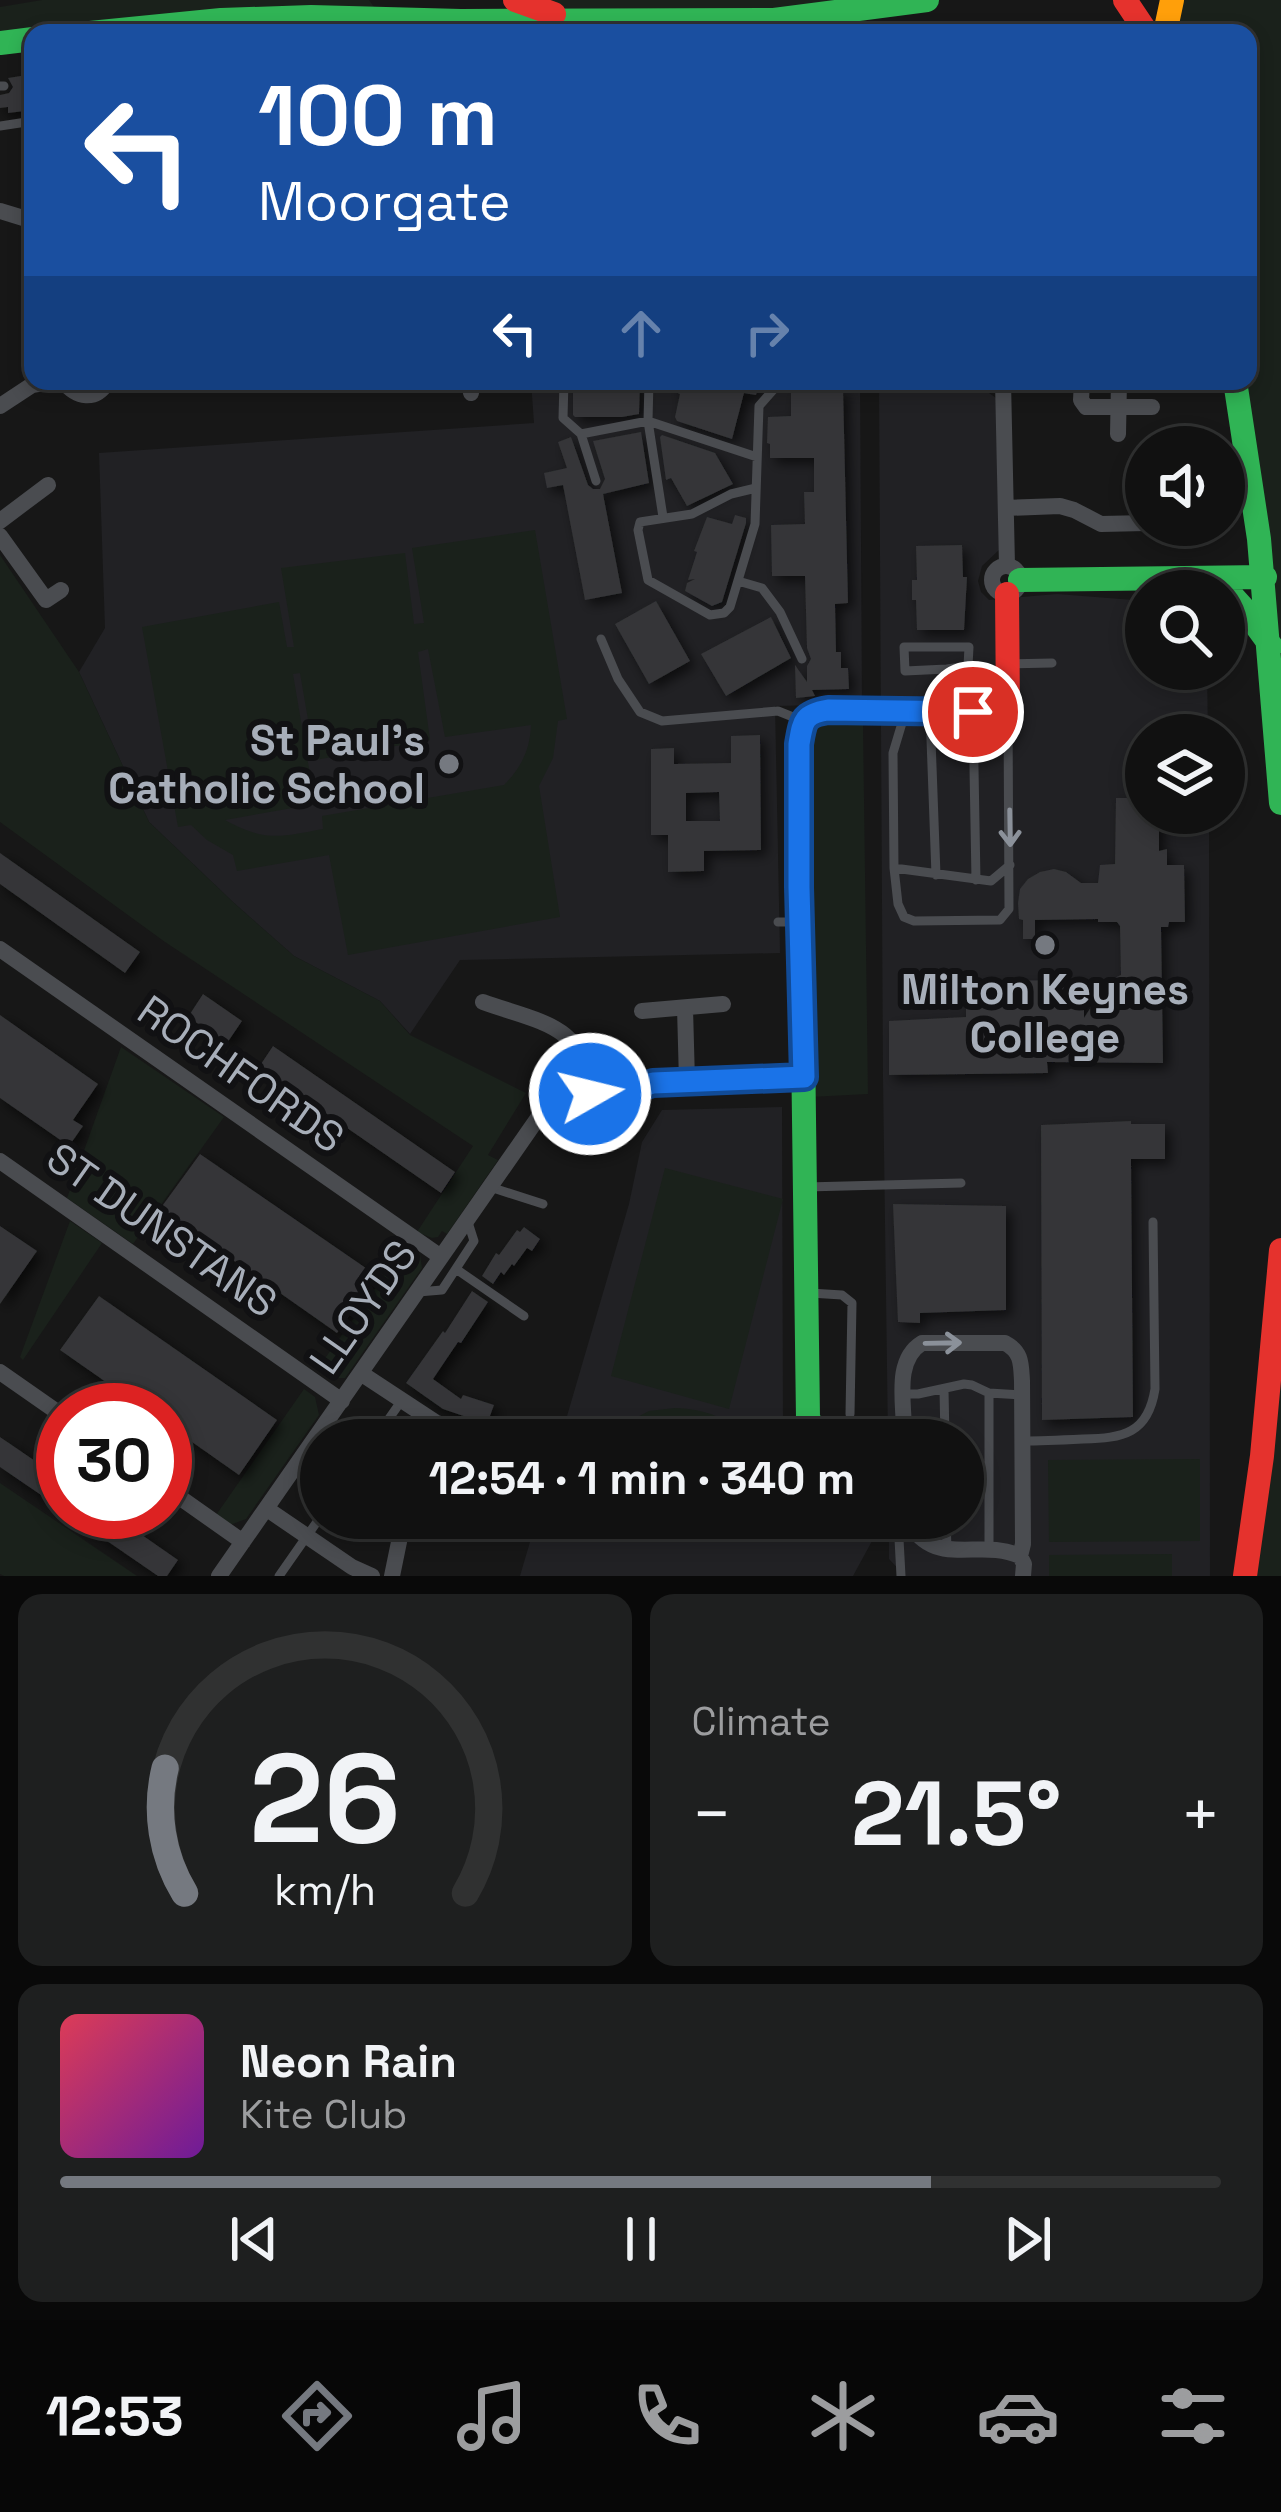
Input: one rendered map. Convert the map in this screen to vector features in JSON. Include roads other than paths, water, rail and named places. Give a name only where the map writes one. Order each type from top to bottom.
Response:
[{"type":"street","points":[[515,0],[585,22]]},
{"type":"street","points":[[531,24],[774,20],[927,0]]},
{"type":"street","points":[[182,24],[311,17],[349,24]]},
{"type":"street","points":[[71,390],[87,396],[101,390]]},
{"type":"street","points":[[809,1419],[805,1089],[789,922],[803,721],[813,712],[828,710],[1008,711],[1011,580],[1003,390]]},
{"type":"street","points":[[1082,390],[1086,407],[1152,407]]},
{"type":"street","points":[[1118,434],[1119,390]]},
{"type":"street","points":[[1237,390],[1265,577],[1281,803]]},
{"type":"street","points":[[0,521],[48,485]]},
{"type":"street","points":[[1006,508],[1060,506],[1101,524],[1125,523]]},
{"type":"street","points":[[0,536],[46,600],[61,590]]},
{"type":"street","points":[[1245,577],[1265,577]]},
{"type":"street","points":[[1011,580],[1125,579]]},
{"type":"street","points":[[1245,610],[1271,646]]},
{"type":"street","name":"ROCHFORDS","points":[[0,949],[449,1263]]},
{"type":"street","points":[[483,1002],[551,1026],[576,1043],[589,1070],[583,1093],[617,1094],[653,1083],[687,1081],[805,1089]]},
{"type":"street","points":[[642,1011],[723,1004]]},
{"type":"street","points":[[685,1008],[687,1081]]},
{"type":"street","name":"LLOYDS","points":[[219,1576],[418,1292],[449,1263],[467,1220],[535,1119],[561,1095],[583,1093]]},
{"type":"street","name":"ST DUNSTANS","points":[[0,1161],[342,1401]]},
{"type":"street","points":[[1245,1576],[1262,1456],[1281,1250]]},
{"type":"street","points":[[904,1419],[904,1368],[911,1350],[922,1343],[1005,1343],[1015,1349],[1021,1359],[1022,1396],[1020,1556]]},
{"type":"street","points":[[362,1374],[432,1419]]},
{"type":"street","points":[[1,1399],[7,1377],[36,1397]]},
{"type":"street","points":[[192,1506],[243,1542]]},
{"type":"street","points":[[267,1509],[300,1531]]},
{"type":"street","points":[[311,1539],[372,1576]]},
{"type":"street","points":[[392,1576],[400,1539]]},
{"type":"street","points":[[922,1539],[947,1550],[1009,1551],[1020,1556],[1023,1576]]},
{"type":"lane","points":[[564,390],[562,418],[581,434],[596,482]]},
{"type":"lane","points":[[649,390],[648,421],[664,517]]},
{"type":"lane","points":[[756,488],[731,494],[692,514],[645,520],[638,526],[648,580],[710,615],[730,608],[755,524],[759,406],[773,390]]},
{"type":"lane","points":[[581,434],[648,421],[757,457]]},
{"type":"lane","points":[[738,581],[762,588],[780,612],[802,659]]},
{"type":"lane","points":[[601,639],[618,679],[640,712],[662,722],[778,711],[803,721]]},
{"type":"lane","points":[[904,647],[969,647],[968,666],[946,669],[904,671],[904,647]]},
{"type":"lane","points":[[1007,664],[1052,663]]},
{"type":"lane","points":[[936,874],[940,711],[946,669]]},
{"type":"lane","points":[[940,711],[893,753],[898,904],[904,917],[914,921],[1000,920],[1009,909],[1008,711]]},
{"type":"lane","points":[[940,711],[976,880]]},
{"type":"lane","points":[[894,868],[991,881],[1010,865]]},
{"type":"lane","points":[[806,1187],[961,1183]]},
{"type":"lane","points":[[490,1187],[543,1204]]},
{"type":"lane","points":[[1023,1441],[1118,1438],[1143,1422],[1154,1389],[1153,1222]]},
{"type":"lane","points":[[449,1263],[524,1316]]},
{"type":"lane","points":[[807,1293],[842,1294],[852,1303],[850,1414]]},
{"type":"lane","points":[[904,1394],[972,1385],[989,1393],[1022,1396]]},
{"type":"lane","points":[[944,1388],[945,1419]]},
{"type":"lane","points":[[989,1393],[989,1550]]},
{"type":"lane","points":[[389,1419],[403,1400]]},
{"type":"lane","points":[[984,1466],[989,1466]]},
{"type":"lane","points":[[279,1576],[305,1539]]},
{"type":"lane","points":[[899,1539],[901,1576]]},
{"type":"lane","points":[[947,1539],[947,1550]]},
{"type":"place","name":"St Paul's Catholic School","points":[[449,764]]},
{"type":"place","name":"Milton Keynes College","points":[[1045,945]]}]
